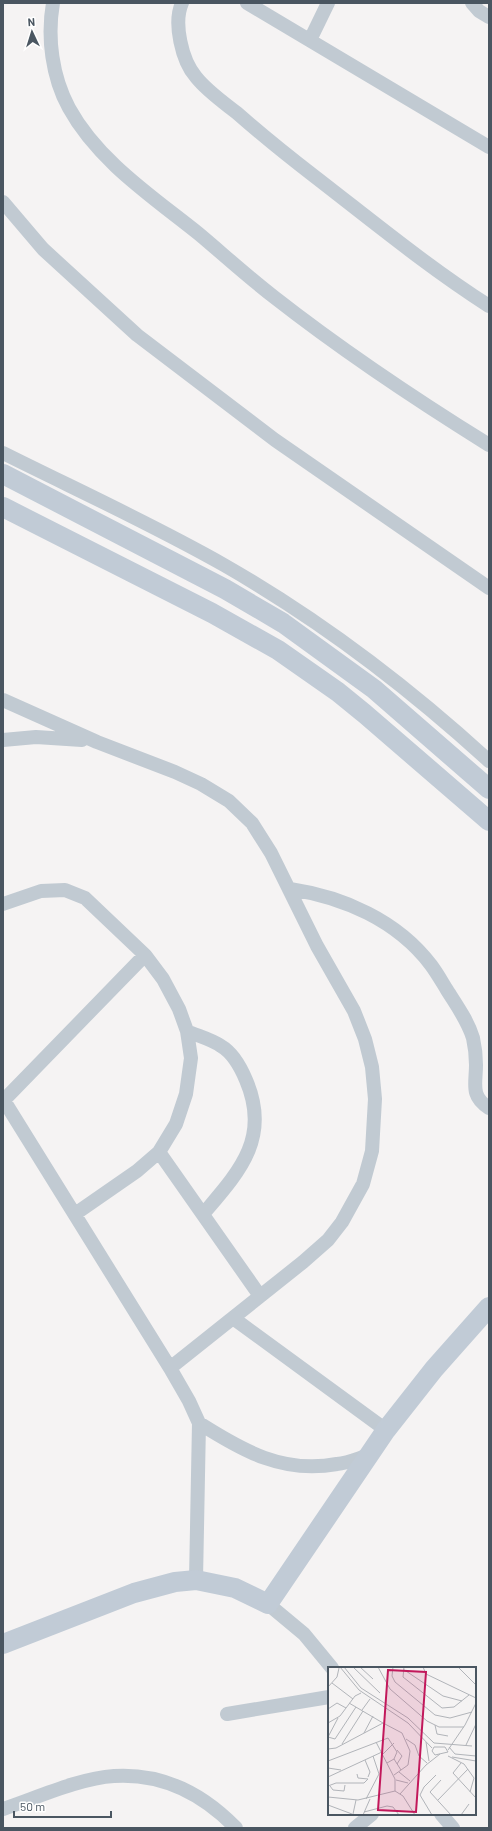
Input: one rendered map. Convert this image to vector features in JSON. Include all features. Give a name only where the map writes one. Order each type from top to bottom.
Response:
[{"type":"street","points":[[54,3],[52,14],[52,43],[56,77],[68,107],[82,129],[97,148],[130,179],[274,297],[415,400],[489,445]]},
{"type":"street","points":[[182,3],[180,8],[179,34],[185,59],[195,77],[286,154],[393,237],[470,294],[489,306]]},
{"type":"street","points":[[247,3],[489,147]]},
{"type":"street","points":[[310,40],[328,3]]},
{"type":"street","points":[[472,3],[479,11],[489,17]]},
{"type":"street","points":[[3,202],[43,249],[137,335],[275,440],[489,588]]},
{"type":"street","points":[[3,453],[178,540],[264,589],[324,628],[382,670],[489,760]]},
{"type":"street","points":[[3,474],[225,589],[283,623],[381,694],[489,789]]},
{"type":"street","points":[[3,507],[212,613],[278,650],[332,688],[365,714],[489,821]]},
{"type":"street","points":[[3,700],[97,742],[175,772],[215,792],[229,801],[252,823],[271,853],[290,889],[316,946],[354,1011],[365,1039],[372,1067],[375,1098],[372,1150],[363,1184],[342,1222],[328,1240],[170,1368]]},
{"type":"street","points":[[3,740],[57,737],[97,742]]},
{"type":"street","points":[[290,889],[322,895],[356,907],[389,926],[418,950],[431,964],[465,1019],[473,1039],[476,1053],[474,1085],[482,1103],[489,1108]]},
{"type":"street","points":[[3,904],[41,891],[65,890],[85,898],[145,955],[163,979],[179,1009],[187,1031],[191,1058],[186,1094],[176,1124],[160,1152],[137,1171],[76,1214]]},
{"type":"street","points":[[145,955],[3,1100],[76,1214],[170,1368],[192,1407],[199,1423],[196,1580]]},
{"type":"street","points":[[187,1031],[222,1046],[232,1057],[241,1070],[251,1092],[255,1111],[254,1131],[246,1158],[235,1177],[204,1214]]},
{"type":"street","points":[[160,1152],[260,1296]]},
{"type":"street","points":[[268,1604],[386,1430],[434,1369],[489,1307]]},
{"type":"street","points":[[233,1318],[386,1430]]},
{"type":"street","points":[[199,1423],[240,1448],[285,1465],[337,1464],[369,1455]]},
{"type":"street","points":[[3,1644],[134,1593],[175,1582],[196,1580],[234,1588],[268,1604],[304,1634],[331,1667]]},
{"type":"street","points":[[227,1714],[328,1697]]},
{"type":"street","points":[[3,1809],[79,1783],[113,1776],[142,1776],[166,1781],[187,1790],[207,1803],[236,1828]]},
{"type":"street","points":[[355,1828],[371,1815]]},
{"type":"street","points":[[442,1815],[453,1828]]}]
